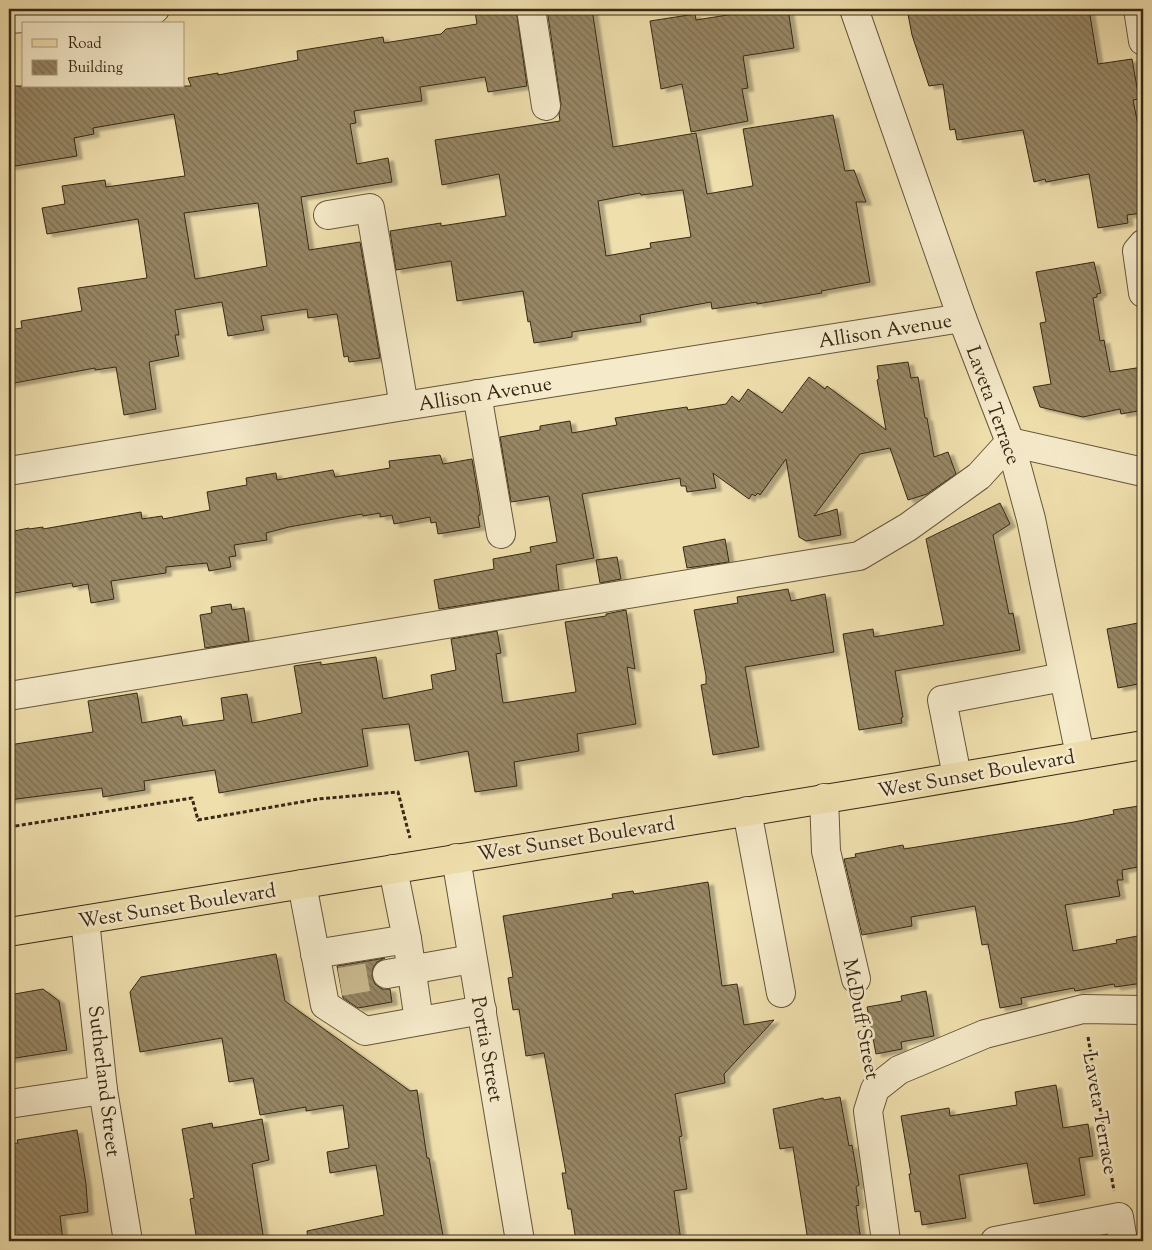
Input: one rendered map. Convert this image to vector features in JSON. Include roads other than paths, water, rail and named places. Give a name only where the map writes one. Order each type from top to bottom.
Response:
[{"type":"main road","name":"West Sunset Boulevard","points":[[9,932],[1143,745]]},
{"type":"street","points":[[9,19],[155,9]]},
{"type":"street","points":[[531,9],[546,106]]},
{"type":"street","name":"Laveta Terrace","points":[[854,9],[962,318],[1010,442],[1031,519],[1080,755]]},
{"type":"street","points":[[1138,9],[1143,40]]},
{"type":"street","points":[[328,215],[370,208],[404,406]]},
{"type":"street","points":[[1143,244],[1137,251],[1143,293]]},
{"type":"street","name":"Allison Avenue","points":[[9,471],[477,394],[962,318]]},
{"type":"street","points":[[477,394],[501,534]]},
{"type":"street","points":[[9,696],[859,556],[908,527],[979,476],[1010,442],[1143,472]]},
{"type":"street","points":[[957,776],[942,700],[1063,677]]},
{"type":"street","name":"McDuff Street","points":[[824,798],[826,851],[856,979]]},
{"type":"street","points":[[747,810],[781,993]]},
{"type":"street","name":"Portia Street","points":[[456,858],[520,1241]]},
{"type":"street","points":[[405,867],[407,939],[400,972],[419,1021]]},
{"type":"street","points":[[302,884],[315,954],[330,984],[325,1005],[365,1031],[482,1010]]},
{"type":"street","name":"Sutherland Street","points":[[84,920],[103,1090],[128,1241]]},
{"type":"street","points":[[315,954],[407,939]]},
{"type":"street","points":[[400,972],[472,959]]},
{"type":"street","name":"McDuff Street","points":[[886,1241],[868,1111],[876,1089],[899,1070],[985,1034],[1083,1010],[1143,1010]]},
{"type":"street","points":[[9,1104],[103,1090]]},
{"type":"street","points":[[995,1241],[1121,1229]]},
{"type":"tunnel","points":[[340,982],[387,974]]}]
